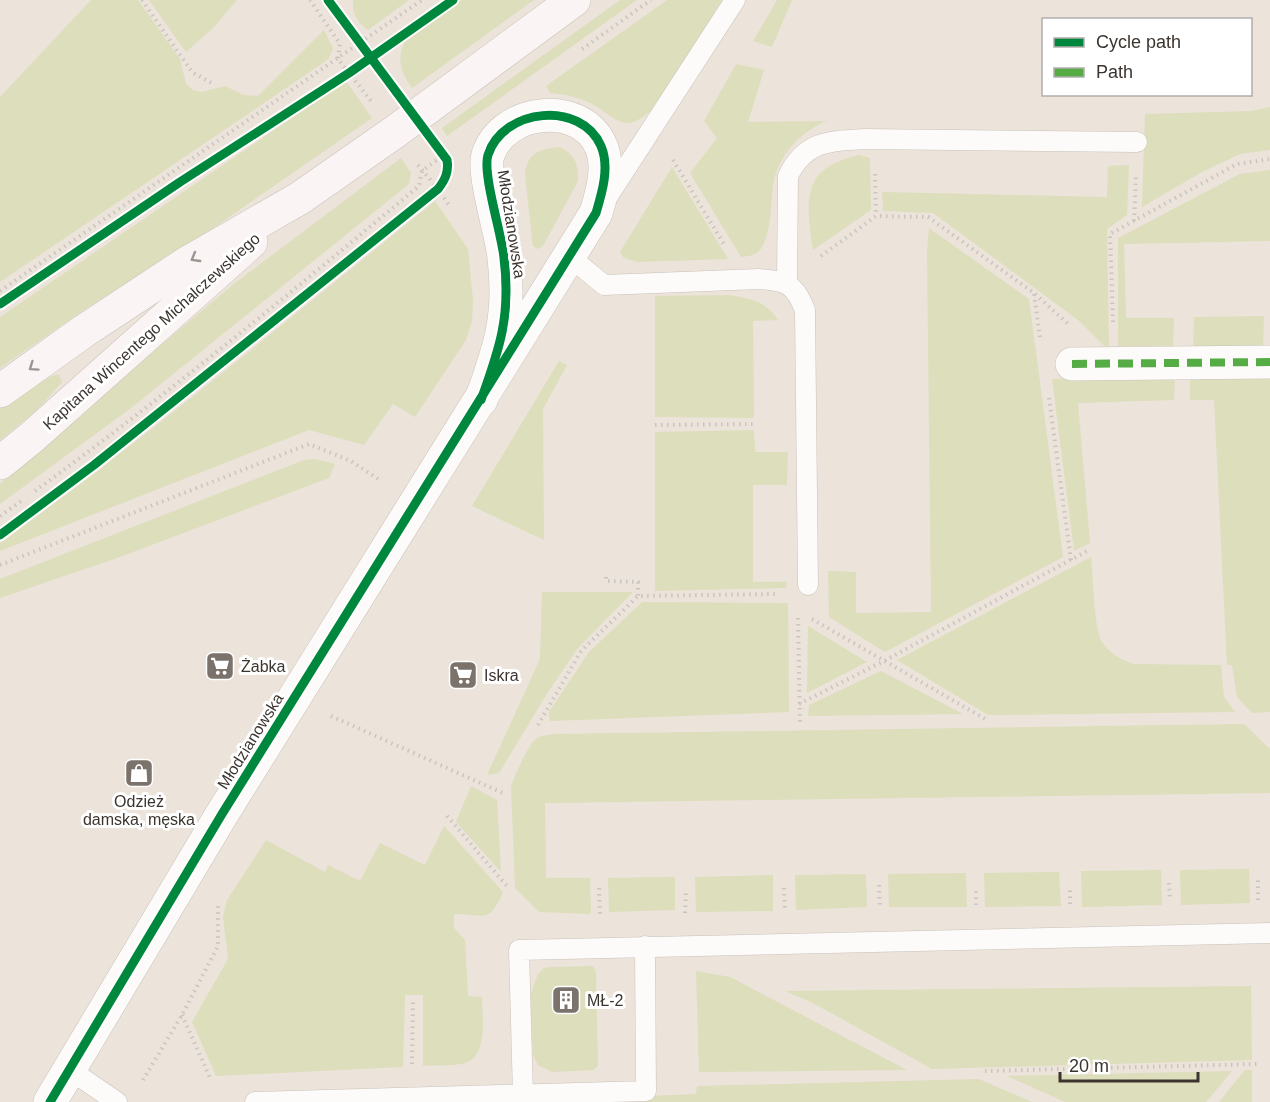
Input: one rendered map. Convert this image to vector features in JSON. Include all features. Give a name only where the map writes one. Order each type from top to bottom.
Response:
[{"type":"main road","name":"Kapitana Wincentego Michalczewskiego","points":[[0,391],[84,331],[187,263],[300,198],[574,0]]},
{"type":"main road","name":"Kapitana Wincentego Michalczewskiego","points":[[0,463],[300,198]]},
{"type":"street","name":"Młodzianowska","points":[[50,1102],[222,814],[481,400],[570,257],[596,213],[604,188],[605,166],[601,146],[588,129],[573,120],[555,115],[532,116],[512,125],[496,141],[488,156],[488,173],[504,255],[507,291],[500,347],[481,400]]},
{"type":"street","points":[[1097,364],[1270,362]]},
{"type":"lane","points":[[596,213],[735,0]]},
{"type":"lane","points":[[788,284],[788,176],[803,153],[827,142],[865,139],[1137,142]]},
{"type":"lane","points":[[570,257],[603,285],[775,280],[788,284],[797,292],[805,310],[808,585]]},
{"type":"lane","points":[[523,1095],[519,950],[1270,933]]},
{"type":"lane","points":[[255,1102],[646,1091],[645,946]]},
{"type":"lane","points":[[70,1070],[117,1102]]},
{"type":"path","points":[[142,0],[192,72],[215,85]]},
{"type":"path","points":[[0,291],[363,46],[422,0]]},
{"type":"path","points":[[354,34],[363,46]]},
{"type":"path","points":[[339,79],[356,67]]},
{"type":"path","points":[[415,117],[447,160],[447,173],[444,181],[429,196]]},
{"type":"path","points":[[1134,221],[1137,142]]},
{"type":"path","points":[[670,154],[746,280]]},
{"type":"path","points":[[1097,364],[1110,234],[1237,164],[1270,159]]},
{"type":"path","points":[[0,516],[146,408],[329,261],[419,186],[422,171]]},
{"type":"path","points":[[875,172],[876,216]]},
{"type":"path","points":[[447,173],[488,173]]},
{"type":"path","points":[[928,217],[1034,293],[1097,350],[1097,364]]},
{"type":"path","points":[[1034,293],[1041,340]]},
{"type":"path","points":[[1047,387],[1071,560]]},
{"type":"path","points":[[655,425],[757,424]]},
{"type":"path","points":[[0,565],[309,444],[351,461],[381,481]]},
{"type":"path","points":[[799,704],[884,661],[1087,551]]},
{"type":"path","points":[[606,577],[606,581],[638,582],[638,596]]},
{"type":"path","points":[[538,725],[581,651],[638,596],[787,594]]},
{"type":"path","points":[[798,611],[800,722]]},
{"type":"path","points":[[808,616],[987,720]]},
{"type":"path","points":[[328,715],[506,794]]},
{"type":"path","points":[[447,816],[507,886]]},
{"type":"path","points":[[1258,879],[1258,910]]},
{"type":"path","points":[[1169,883],[1170,902]]},
{"type":"path","points":[[879,885],[880,917]]},
{"type":"path","points":[[1069,914],[1070,886]]},
{"type":"path","points":[[599,888],[600,922]]},
{"type":"path","points":[[784,888],[785,919]]},
{"type":"path","points":[[976,888],[976,915]]},
{"type":"path","points":[[685,920],[686,890]]},
{"type":"path","points":[[412,1070],[413,1002]]},
{"type":"path","points":[[182,1015],[211,1080]]},
{"type":"path","points":[[985,1071],[1257,1064]]},
{"type":"green space","points":[[91,0],[138,0],[180,59],[186,84],[193,90],[202,92],[225,86],[244,95],[258,96],[324,30],[333,48],[329,58],[323,63],[0,282],[0,97]]},
{"type":"green space","points":[[149,0],[237,0],[214,27],[186,52]]},
{"type":"green space","points":[[353,0],[409,0],[368,30],[356,17]]},
{"type":"green space","points":[[462,0],[534,0],[412,88],[405,77],[400,60],[405,41]]},
{"type":"green space","points":[[620,0],[637,0],[447,136],[442,128]]},
{"type":"green space","points":[[667,0],[722,0],[655,107],[648,113],[637,120],[626,123],[582,99],[550,93],[546,86]]},
{"type":"green space","points":[[777,0],[792,0],[772,47],[753,41]]},
{"type":"green space","points":[[736,64],[764,70],[748,122],[827,121],[809,130],[781,161],[774,180],[770,220],[765,241],[755,254],[741,257],[690,173],[717,138],[704,121]]},
{"type":"green space","points":[[346,81],[372,118],[209,231],[88,307],[0,368],[0,317]]},
{"type":"green space","points":[[1270,107],[1270,150],[1240,154],[1202,172],[1142,207],[1145,114],[1251,111]]},
{"type":"green space","points":[[559,147],[575,160],[578,181],[543,246],[538,249],[533,246],[532,240],[526,167],[528,161],[536,153]]},
{"type":"green space","points":[[859,155],[870,158],[871,210],[813,250],[809,201],[817,177],[826,168]]},
{"type":"green space","points":[[401,158],[411,173],[409,184],[131,408],[0,504],[0,484],[87,407],[235,283]]},
{"type":"green space","points":[[1129,165],[1127,215],[1107,229],[1109,347],[1103,345],[1078,320],[933,213],[883,211],[882,192],[1107,197],[1108,166]]},
{"type":"green space","points":[[672,167],[728,259],[637,262],[624,258],[620,252]]},
{"type":"green space","points":[[1270,170],[1270,241],[1124,244],[1126,318],[1174,318],[1173,346],[1118,346],[1118,238],[1240,174]]},
{"type":"green space","points":[[435,201],[468,249],[473,300],[472,321],[466,340],[415,417],[393,404],[364,445],[309,430],[0,551],[0,543],[166,418]]},
{"type":"green space","points":[[929,228],[1029,299],[1063,557],[885,652],[829,617],[828,571],[856,572],[856,613],[931,612],[927,251]]},
{"type":"green space","points":[[728,295],[750,299],[768,308],[778,320],[753,321],[754,418],[655,417],[655,296]]},
{"type":"green space","points":[[1264,316],[1263,348],[1193,348],[1194,317]]},
{"type":"green space","points":[[559,361],[567,365],[543,409],[544,540],[472,506]]},
{"type":"green space","points":[[59,374],[62,382],[38,409],[0,440],[0,408],[49,377]]},
{"type":"green space","points":[[1175,377],[1174,400],[1078,403],[1090,543],[1074,551],[1052,379]]},
{"type":"green space","points":[[1190,377],[1270,377],[1270,712],[1252,713],[1237,697],[1232,665],[1227,665],[1214,400],[1190,400]]},
{"type":"green space","points":[[754,430],[755,452],[788,452],[787,485],[753,485],[753,582],[787,582],[786,588],[655,591],[655,432]]},
{"type":"green space","points":[[315,459],[335,464],[329,478],[120,557],[0,598],[0,579],[304,460]]},
{"type":"green space","points":[[1091,557],[1097,626],[1099,636],[1108,650],[1133,664],[1221,665],[1224,697],[1235,712],[988,715],[897,660]]},
{"type":"green space","points":[[542,592],[633,592],[578,648],[548,692],[499,773],[487,775],[540,659]]},
{"type":"green space","points":[[642,602],[788,603],[789,712],[550,721],[549,712],[589,652]]},
{"type":"green space","points":[[808,626],[867,662],[807,693]]},
{"type":"green space","points":[[881,671],[963,714],[808,716],[809,705]]},
{"type":"green space","points":[[1244,724],[1270,749],[1270,793],[545,803],[546,878],[590,878],[591,914],[539,912],[515,888],[511,787],[529,748],[536,739],[543,736]]},
{"type":"green space","points":[[471,786],[497,800],[501,872],[456,822]]},
{"type":"green space","points":[[444,826],[503,892],[494,909],[489,913],[479,916],[454,914],[454,928],[465,940],[468,996],[482,997],[482,1036],[477,1054],[471,1061],[462,1064],[423,1066],[423,995],[405,995],[403,1067],[216,1076],[192,1022],[228,959],[223,917],[227,900],[266,840],[325,872],[328,865],[360,881],[380,843],[425,865]]},
{"type":"green space","points":[[1249,869],[1250,903],[1181,905],[1180,870]]},
{"type":"green space","points":[[1161,870],[1162,905],[1082,907],[1081,871]]},
{"type":"green space","points":[[1059,872],[1061,906],[985,907],[984,873]]},
{"type":"green space","points":[[966,873],[967,907],[889,907],[888,874]]},
{"type":"green space","points":[[866,874],[867,907],[796,910],[795,875]]},
{"type":"green space","points":[[773,875],[773,911],[696,912],[695,877]]},
{"type":"green space","points":[[675,877],[675,910],[609,912],[608,878]]},
{"type":"green space","points":[[593,966],[596,973],[598,1066],[593,1070],[552,1072],[538,1065],[533,1055],[530,996],[538,974],[544,968],[549,967]]},
{"type":"green space","points":[[696,971],[730,977],[907,1070],[699,1072]]},
{"type":"green space","points":[[1251,986],[1252,1060],[932,1069],[811,1002],[785,991]]},
{"type":"green space","points":[[1245,1070],[1252,1070],[1252,1102],[1219,1102]]},
{"type":"green space","points":[[1232,1071],[1206,1102],[1065,1102],[1007,1076]]},
{"type":"green space","points":[[979,1079],[1032,1102],[511,1102],[696,1094],[697,1086]]},
{"type":"marked path","points":[[1072,364],[1270,362]]},
{"type":"cycle path","points":[[0,535],[94,465],[438,189],[443,182],[447,172],[447,160],[328,0]]},
{"type":"cycle path","points":[[0,304],[180,182],[349,73],[453,0]]},
{"type":"cycle path","points":[[50,1102],[222,814],[596,213],[604,180],[604,154],[591,131],[577,121],[560,116],[525,119],[509,127],[496,139],[488,155],[490,189],[504,258],[506,297],[502,331],[494,364],[488,381],[481,400]]},
{"type":"place","name":"Żabka","points":[[220,666]]},
{"type":"place","name":"Iskra","points":[[463,675]]},
{"type":"place","name":"Odzież damska, męska","points":[[139,773]]},
{"type":"place","name":"MŁ-2","points":[[566,1000]]}]
